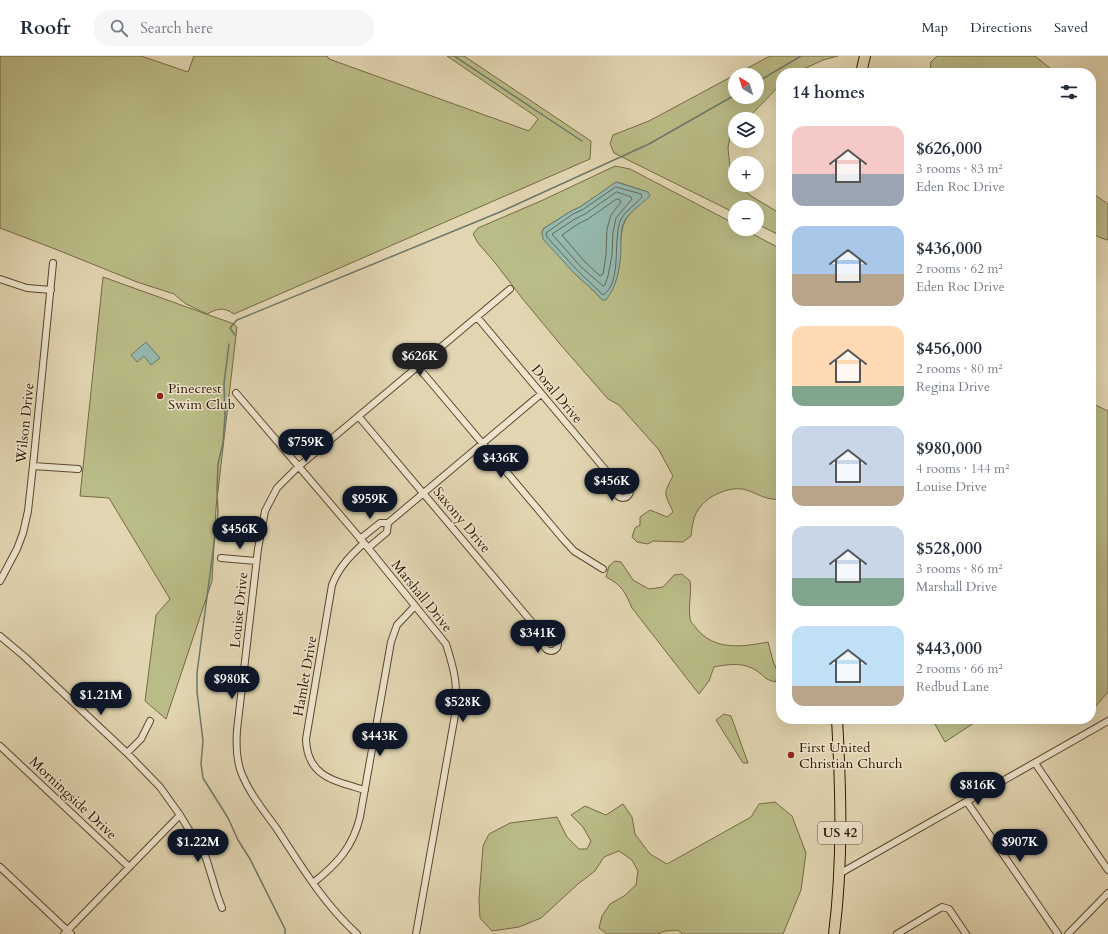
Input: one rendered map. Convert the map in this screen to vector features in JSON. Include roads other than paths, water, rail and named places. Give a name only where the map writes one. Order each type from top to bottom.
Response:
[{"type":"main road","points":[[862,68],[865,56]]},
{"type":"main road","name":"US 42","points":[[834,934],[839,874],[840,799],[837,724]]},
{"type":"street","name":"Wilson Drive","points":[[0,581],[14,557],[23,533],[28,511],[53,263]]},
{"type":"street","points":[[0,279],[27,288],[51,290]]},
{"type":"street","name":"Louise Drive","points":[[357,934],[337,914],[313,883],[245,782],[238,764],[237,730],[256,561],[265,511],[277,488],[298,467],[510,290]]},
{"type":"street","name":"Doral Drive","points":[[477,317],[619,486]]},
{"type":"street","points":[[418,367],[571,548],[602,569]]},
{"type":"street","name":"Marshall Drive","points":[[236,393],[364,543],[446,644],[455,673],[456,702],[416,934]]},
{"type":"street","name":"Hamlet Drive","points":[[364,543],[386,532],[388,523],[541,394]]},
{"type":"street","name":"Saxony Drive","points":[[359,417],[546,639]]},
{"type":"street","points":[[33,466],[78,470]]},
{"type":"street","name":"Hamlet Drive","points":[[365,790],[332,780],[321,774],[310,759],[307,751],[306,739],[332,585],[344,563],[364,543],[380,523],[388,523]]},
{"type":"street","points":[[221,558],[256,561]]},
{"type":"street","points":[[313,883],[335,864],[350,844],[359,824],[391,642],[397,625],[415,606]]},
{"type":"street","points":[[0,636],[25,657],[127,753],[160,787],[180,815],[206,858],[222,908]]},
{"type":"street","points":[[127,753],[141,739],[150,721]]},
{"type":"street","points":[[839,874],[1108,721]]},
{"type":"street","name":"Morningside Drive","points":[[0,746],[129,868]]},
{"type":"street","points":[[1035,763],[1108,870]]},
{"type":"street","points":[[967,802],[1058,934]]},
{"type":"street","points":[[0,867],[68,933],[180,815]]},
{"type":"street","points":[[1068,934],[1108,893]]},
{"type":"street","points":[[897,934],[940,907],[949,909],[966,934]]},
{"type":"water","points":[[616,182],[648,192],[650,196],[631,213],[623,223],[620,263],[617,276],[610,295],[606,300],[602,300],[574,273],[543,239],[542,233],[543,229],[580,207]]},
{"type":"water","points":[[146,342],[160,358],[151,365],[144,356],[137,362],[131,355]]},
{"type":"waterway","points":[[454,56],[582,141]]},
{"type":"waterway","points":[[781,68],[801,56]]},
{"type":"waterway","points":[[764,78],[776,71]]},
{"type":"waterway","points":[[235,335],[230,328],[237,320],[500,212],[649,144],[728,99]]},
{"type":"waterway","points":[[229,344],[224,383],[225,415],[223,443],[218,464],[218,513],[197,673],[197,692],[203,741],[201,764],[203,778],[228,818],[238,840],[250,859],[285,929],[285,934]]},
{"type":"place","name":"Pinecrest Swim Club","points":[[160,396]]},
{"type":"place","name":"First United Christian Church","points":[[791,755]]}]
